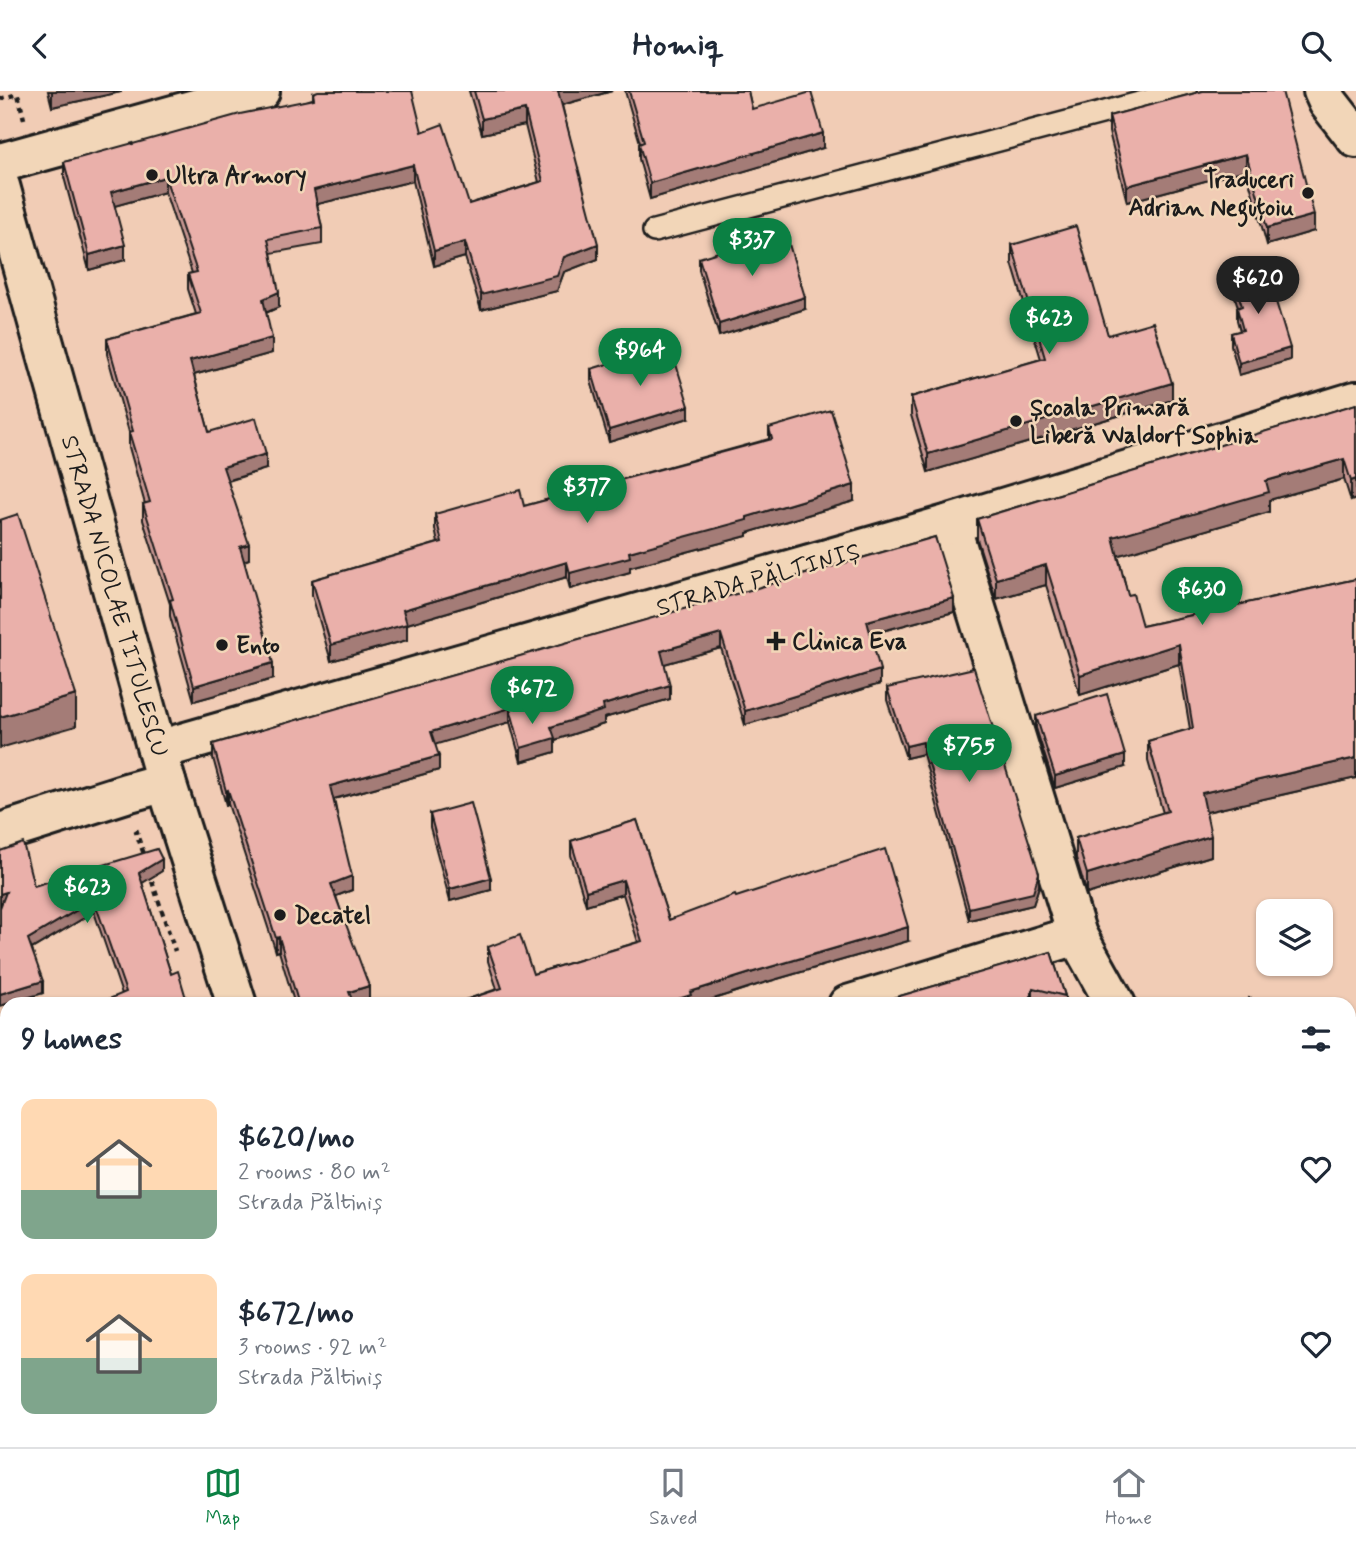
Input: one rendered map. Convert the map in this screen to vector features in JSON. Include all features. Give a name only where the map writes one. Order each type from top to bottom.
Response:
[{"type":"street","points":[[0,163],[260,91]]},
{"type":"street","points":[[1323,91],[1328,102],[1356,138]]},
{"type":"street","name":"STRADA NICOLAE TITULESCU","points":[[0,185],[162,766],[234,997]]},
{"type":"street","name":"STRADA PĂLTINIȘ","points":[[0,834],[126,793],[162,766],[1356,401]]},
{"type":"street","points":[[950,524],[1077,935],[1112,997]]},
{"type":"street","points":[[874,997],[1077,935]]},
{"type":"lane","points":[[654,231],[1185,91]]},
{"type":"building","points":[[412,91],[422,132],[443,124],[469,204],[543,181],[525,110],[482,119],[474,91],[558,91],[598,244],[564,257],[557,276],[481,295],[465,242],[434,251],[413,165],[314,190],[322,228],[268,239],[279,292],[263,299],[272,338],[190,361],[209,432],[256,418],[266,454],[223,467],[249,544],[240,547],[273,663],[194,686],[170,600],[173,599],[143,504],[150,502],[129,432],[133,431],[107,339],[201,313],[188,274],[197,272],[165,177],[111,192],[125,245],[89,255],[64,162],[240,114],[314,99],[313,93]]},
{"type":"building","points":[[629,91],[748,91],[752,109],[811,92],[823,133],[650,183],[639,144],[644,142]]},
{"type":"building","points":[[1203,91],[1282,91],[1314,215],[1267,228],[1246,154],[1127,186],[1109,116]]},
{"type":"building","points":[[1076,226],[1108,335],[1153,322],[1172,383],[928,454],[911,397],[1045,358],[1012,245]]},
{"type":"building","points":[[785,231],[805,297],[719,324],[699,258]]},
{"type":"building","points":[[1264,262],[1290,348],[1239,363],[1231,333],[1243,330],[1237,308],[1242,306],[1231,272]]},
{"type":"building","points":[[670,345],[689,406],[609,430],[591,369]]},
{"type":"building","points":[[1356,404],[1356,479],[1351,481],[1344,459],[1266,481],[1269,492],[1113,537],[1128,595],[1133,594],[1142,626],[1356,579],[1356,758],[1202,793],[1211,836],[1087,874],[1076,838],[1168,811],[1148,741],[1193,728],[1179,644],[1080,675],[1046,565],[996,579],[977,519]]},
{"type":"building","points":[[831,410],[854,485],[747,517],[747,520],[629,552],[630,557],[570,573],[567,562],[403,610],[407,624],[331,645],[312,580],[442,542],[435,514],[520,490],[524,506],[772,439],[769,428]]},
{"type":"building","points":[[18,514],[76,695],[0,717],[0,520]]},
{"type":"building","points":[[935,537],[954,598],[867,621],[880,670],[745,711],[721,634],[661,651],[670,685],[603,705],[604,710],[551,727],[555,738],[521,748],[510,708],[431,732],[439,756],[330,786],[352,876],[331,884],[369,986],[349,992],[351,997],[297,997],[279,937],[276,938],[228,790],[226,791],[213,744]]},
{"type":"building","points":[[974,668],[1039,873],[1033,893],[969,908],[923,742],[906,746],[887,688]]},
{"type":"building","points":[[1107,694],[1125,755],[1055,776],[1036,716]]},
{"type":"building","points":[[471,803],[491,878],[450,889],[430,814]]},
{"type":"building","points":[[637,820],[669,920],[735,895],[736,897],[885,849],[908,927],[760,970],[690,992],[691,995],[685,997],[474,997],[502,988],[488,947],[520,935],[533,974],[642,941],[623,880],[586,891],[571,841]]},
{"type":"building","points":[[23,843],[34,886],[157,849],[162,859],[139,873],[171,974],[178,971],[186,997],[114,997],[126,992],[94,900],[28,939],[43,981],[0,994],[0,908],[6,892],[0,894],[0,851]]},
{"type":"building","points":[[1051,952],[1065,996],[1033,988],[1031,997],[896,997]]},
{"type":"place","name":"Ultra Armory","points":[[152,175]]},
{"type":"place","name":"Traduceri Adrian Neguțoiu","points":[[1308,193]]},
{"type":"place","name":"Școala Primară Liberă Waldorf Sophia","points":[[1016,421]]},
{"type":"place","name":"Clinica Eva","points":[[776,641]]},
{"type":"place","name":"Ento","points":[[222,645]]},
{"type":"place","name":"Decatel","points":[[280,915]]}]
